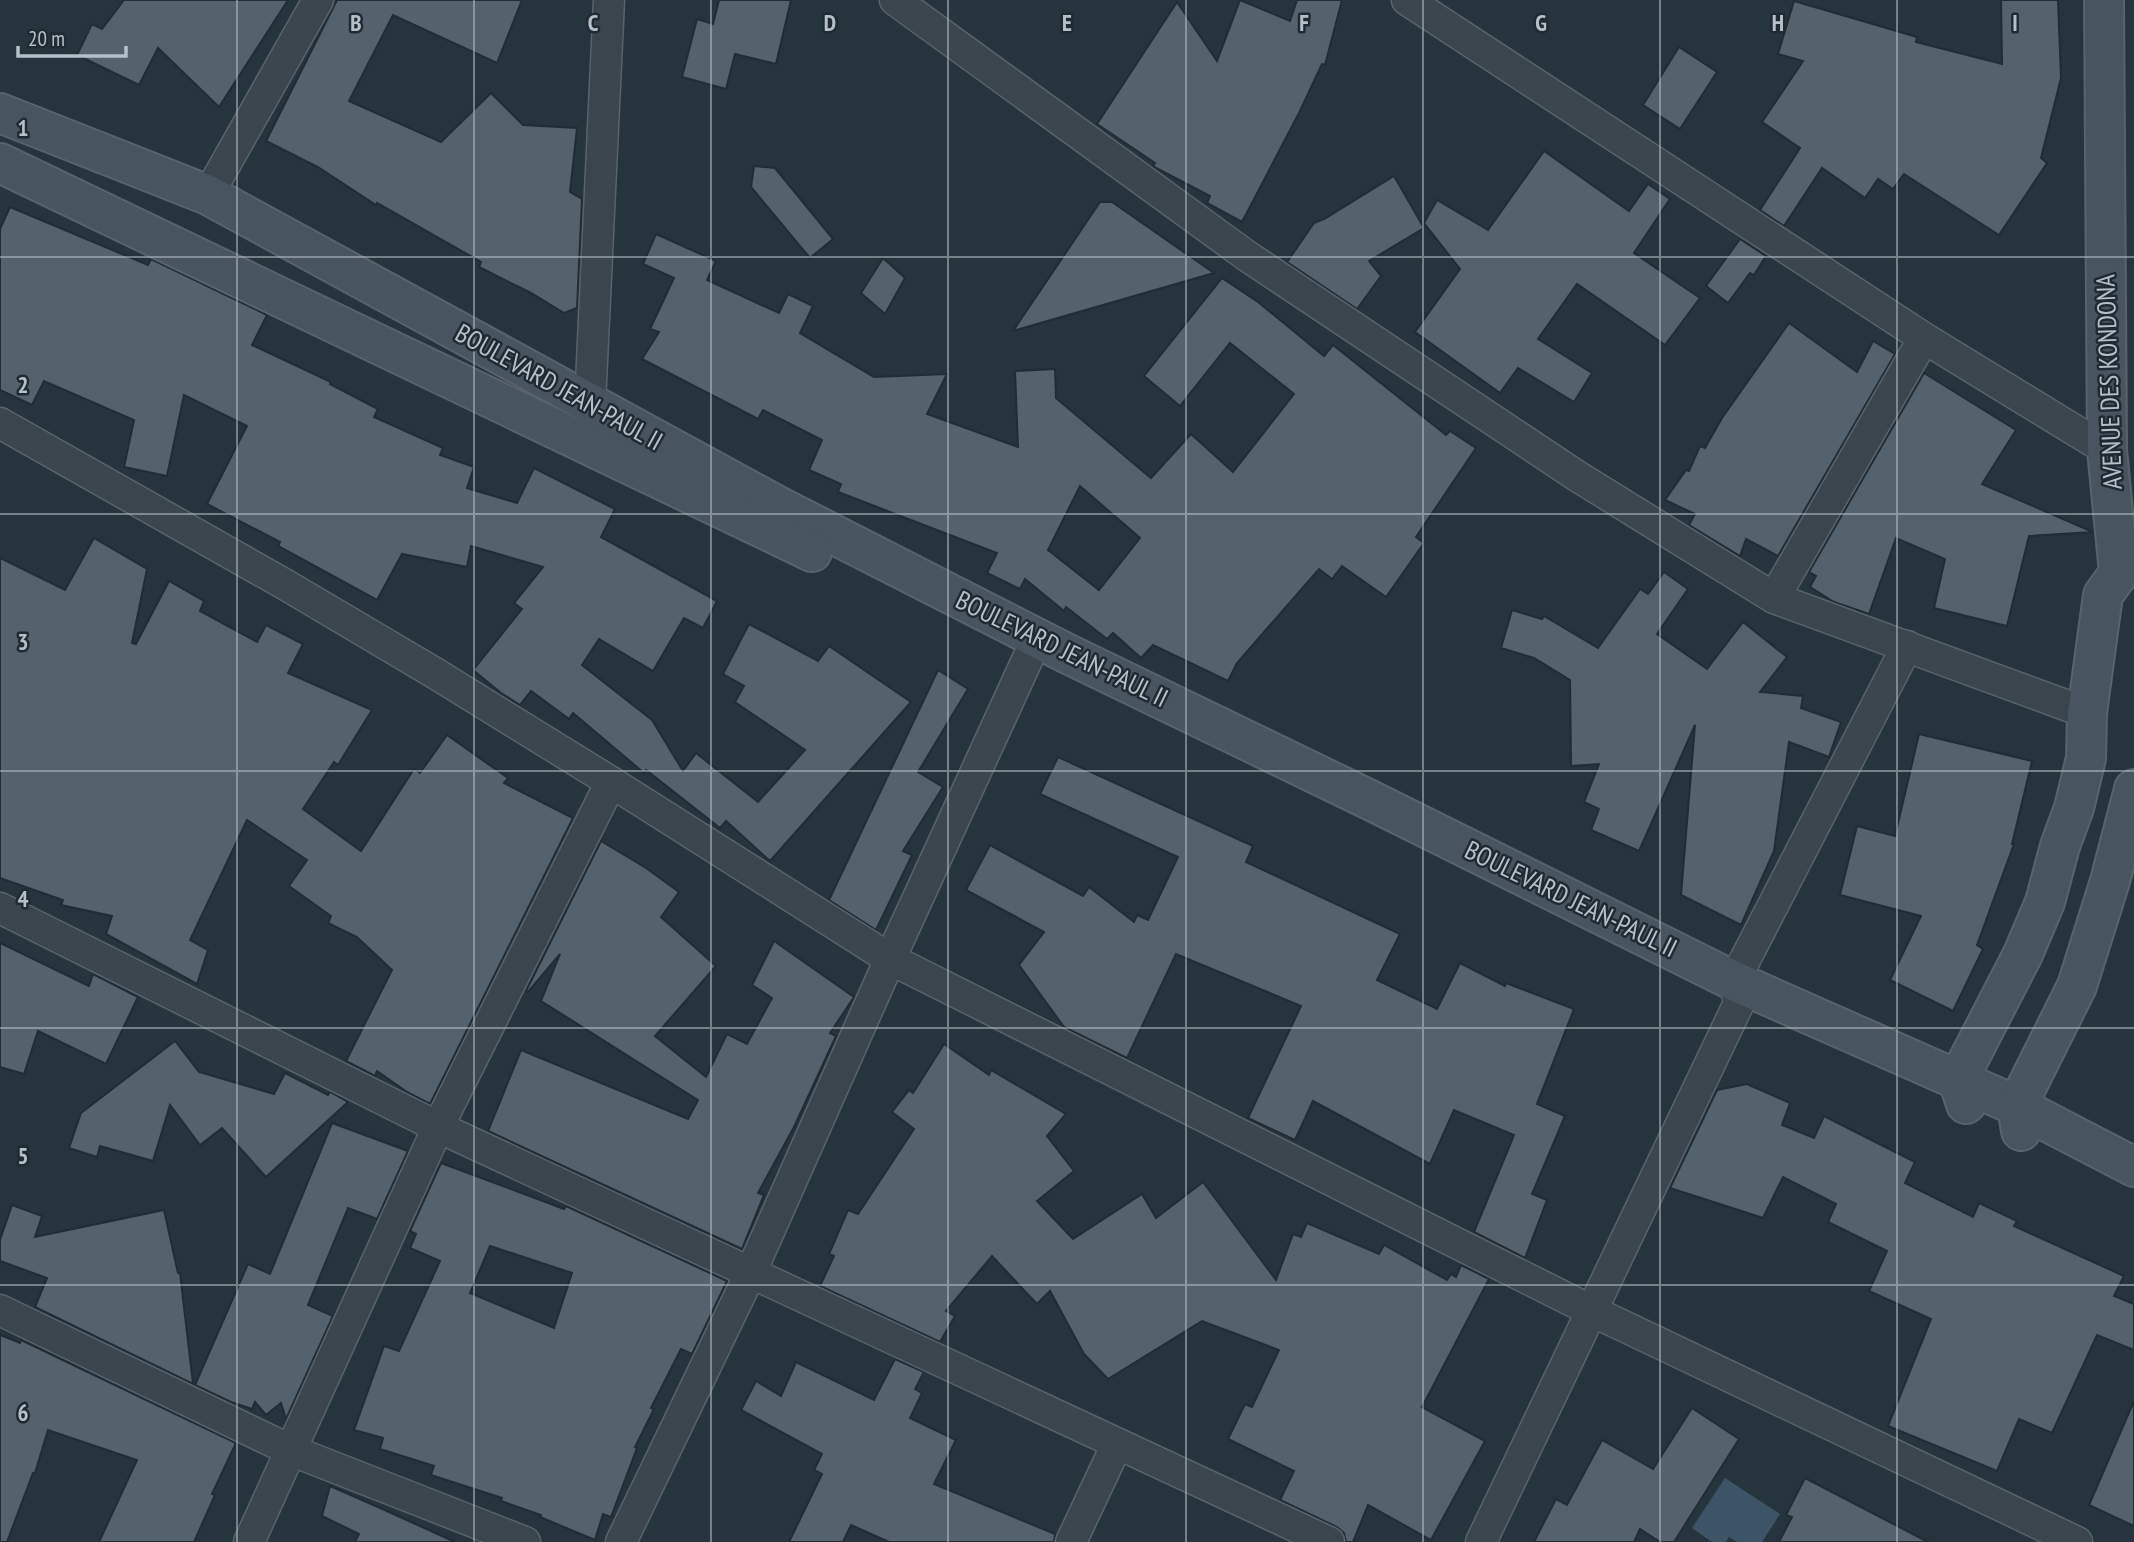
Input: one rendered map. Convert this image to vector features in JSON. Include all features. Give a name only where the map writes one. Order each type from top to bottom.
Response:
[{"type":"main road","name":"AVENUE DES KONDONA","points":[[1962,1094],[2045,902],[2060,846],[2074,808],[2086,758],[2087,713],[2103,595],[2127,574],[2107,450],[2104,0]]},
{"type":"main road","name":"BOULEVARD JEAN-PAUL II","points":[[0,113],[208,195],[778,506],[1068,654],[1370,800],[1736,992]]},
{"type":"main road","name":"BOULEVARD JEAN-PAUL II","points":[[0,163],[903,595],[1028,659],[1736,992],[1962,1094],[2134,1167]]},
{"type":"main road","points":[[2019,1119],[2077,986],[2110,881],[2134,789]]},
{"type":"main road","name":"BOULEVARD JEAN-PAUL II","points":[[2019,1119],[2134,1190]]},
{"type":"street","points":[[208,195],[318,0]]},
{"type":"street","points":[[590,404],[609,0]]},
{"type":"street","points":[[895,0],[1258,264],[1577,476],[1774,598],[2087,713]]},
{"type":"street","points":[[1407,0],[1924,338],[2107,450]]},
{"type":"street","points":[[1774,598],[1924,338]]},
{"type":"street","points":[[0,422],[297,591],[611,782],[890,959],[1592,1311],[2077,1542]]},
{"type":"street","points":[[1481,1542],[1592,1311],[1736,992],[1907,646]]},
{"type":"street","points":[[621,1542],[751,1272],[890,959],[1028,659]]},
{"type":"street","points":[[248,1542],[438,1127],[611,782]]},
{"type":"street","points":[[0,908],[438,1127],[1329,1542]]},
{"type":"street","points":[[0,1310],[290,1450],[525,1542]]},
{"type":"street","points":[[1071,1542],[1117,1444]]},
{"type":"water","points":[[1725,1478],[1780,1514],[1762,1542],[1737,1542],[1729,1537],[1726,1542],[1712,1542],[1692,1528]]},
{"type":"building","points":[[124,0],[288,0],[219,107],[158,48],[139,85],[77,55],[92,24],[102,29]]},
{"type":"building","points":[[337,0],[522,0],[497,63],[393,15],[349,101],[441,142],[491,93],[523,125],[577,128],[570,192],[582,199],[577,308],[564,313],[479,267],[481,262],[377,203],[376,205],[318,167],[266,141]]},
{"type":"building","points":[[719,0],[791,0],[776,64],[735,54],[726,89],[682,77],[697,19],[713,24]]},
{"type":"building","points":[[1240,0],[1290,21],[1297,0],[1342,0],[1325,65],[1322,64],[1242,222],[1207,203],[1210,196],[1153,166],[1155,163],[1097,124],[1177,2],[1217,61]]},
{"type":"building","points":[[2001,0],[2058,0],[2061,78],[2041,158],[2047,163],[1999,235],[1904,174],[1893,189],[1878,179],[1865,198],[1822,168],[1784,226],[1760,210],[1800,148],[1762,122],[1803,61],[1778,54],[1794,1],[1917,37],[1916,42],[2002,64]]},
{"type":"building","points":[[1679,47],[1717,72],[1680,129],[1643,105]]},
{"type":"building","points":[[1544,151],[1629,211],[1648,184],[1670,199],[1634,253],[1700,298],[1665,345],[1577,284],[1538,339],[1592,373],[1574,402],[1518,368],[1500,393],[1415,332],[1460,269],[1424,223],[1437,200],[1488,230]]},
{"type":"building","points":[[754,166],[775,168],[833,239],[810,258],[751,187]]},
{"type":"building","points":[[1394,176],[1424,228],[1369,261],[1381,276],[1357,309],[1287,262],[1314,223]]},
{"type":"building","points":[[1100,202],[1112,202],[1214,273],[1013,331]]},
{"type":"building","points":[[10,207],[148,265],[151,259],[267,315],[252,345],[331,382],[330,384],[378,409],[374,417],[443,448],[440,455],[474,467],[467,488],[517,503],[534,468],[615,509],[601,537],[717,601],[703,628],[684,618],[653,671],[599,639],[582,665],[652,720],[683,771],[696,753],[758,802],[805,750],[735,702],[744,686],[723,674],[749,624],[818,661],[829,646],[911,702],[770,861],[726,821],[720,828],[646,770],[644,773],[573,713],[569,719],[531,691],[520,705],[473,670],[522,609],[514,603],[543,567],[471,546],[467,567],[402,554],[377,600],[278,546],[280,542],[207,504],[247,426],[184,395],[167,476],[124,467],[134,420],[44,381],[32,405],[0,390],[0,229]]},
{"type":"building","points":[[656,234],[716,261],[707,280],[779,313],[788,294],[813,306],[800,333],[874,377],[947,374],[927,414],[1018,447],[1015,371],[1055,369],[1056,398],[1151,478],[1191,434],[1233,472],[1294,394],[1230,343],[1180,406],[1144,376],[1222,278],[1258,302],[1324,356],[1333,345],[1446,435],[1450,431],[1476,448],[1416,537],[1424,543],[1386,597],[1342,566],[1332,579],[1319,569],[1237,663],[1228,681],[1153,645],[1141,658],[1113,633],[1107,639],[1066,607],[1064,611],[1025,579],[1020,589],[987,573],[997,553],[838,492],[841,484],[809,470],[822,440],[763,410],[758,419],[642,359],[659,332],[650,329],[674,278],[643,264]],"holes":[[[1080,486],[1140,538],[1099,590],[1048,550]]]},
{"type":"building","points":[[1740,239],[1766,256],[1754,275],[1750,273],[1728,303],[1706,286]]},
{"type":"building","points":[[883,258],[905,278],[885,314],[861,293]]},
{"type":"building","points":[[1789,323],[1857,372],[1873,341],[1895,354],[1778,556],[1746,539],[1740,556],[1689,525],[1695,514],[1665,500],[1686,470],[1689,471],[1700,446],[1705,448],[1722,418]]},
{"type":"building","points":[[1924,373],[2016,430],[1982,484],[2093,532],[2029,536],[2007,626],[1934,608],[1945,559],[1896,538],[1869,614],[1834,602],[1810,587],[1816,576],[1809,572]]},
{"type":"building","points":[[94,538],[147,569],[132,643],[136,644],[169,581],[204,601],[200,611],[257,642],[266,625],[303,644],[288,673],[372,710],[338,765],[334,762],[303,809],[361,851],[414,769],[420,773],[447,735],[508,778],[504,783],[573,818],[430,1104],[377,1071],[375,1076],[346,1061],[392,970],[357,937],[328,923],[331,916],[289,886],[307,860],[247,820],[190,940],[208,950],[197,984],[106,934],[112,916],[61,905],[63,900],[0,878],[0,558],[65,590]]},
{"type":"building","points":[[1664,572],[1688,589],[1657,634],[1707,669],[1743,622],[1787,657],[1760,692],[1803,696],[1801,708],[1841,722],[1829,757],[1789,742],[1774,851],[1741,925],[1681,895],[1695,725],[1639,851],[1591,830],[1599,809],[1584,802],[1599,764],[1571,766],[1570,680],[1534,658],[1501,648],[1512,610],[1542,619],[1544,616],[1598,648],[1640,589],[1648,594]]},
{"type":"building","points":[[938,670],[968,689],[918,772],[943,787],[903,851],[912,855],[876,930],[829,900]]},
{"type":"building","points":[[1919,734],[2032,761],[2014,844],[1977,945],[1983,949],[1953,1011],[1890,980],[1921,916],[1840,895],[1857,826],[1895,836]]},
{"type":"building","points":[[1058,757],[1253,846],[1246,862],[1400,934],[1377,980],[1437,1009],[1460,963],[1505,986],[1506,983],[1574,1009],[1537,1104],[1565,1116],[1532,1194],[1547,1200],[1525,1258],[1474,1232],[1514,1135],[1454,1110],[1430,1164],[1313,1101],[1295,1140],[1248,1118],[1301,1006],[1176,954],[1127,1058],[1064,1027],[1019,965],[1044,932],[966,890],[990,845],[1083,896],[1089,887],[1134,922],[1137,915],[1148,920],[1178,857],[1040,794]]},
{"type":"building","points":[[601,841],[679,892],[661,917],[716,966],[655,1036],[706,1077],[727,1034],[747,1044],[772,998],[752,985],[774,941],[854,997],[830,1033],[836,1036],[794,1127],[758,1193],[764,1195],[742,1249],[488,1131],[521,1050],[688,1119],[698,1100],[541,1001],[560,954],[528,992],[526,991]]},
{"type":"building","points":[[0,943],[89,986],[93,974],[138,997],[106,1064],[38,1031],[24,1074],[0,1067]]},
{"type":"building","points":[[175,1041],[199,1072],[274,1094],[285,1073],[348,1102],[266,1177],[222,1128],[200,1145],[170,1105],[153,1161],[100,1146],[97,1157],[69,1148],[81,1113]]},
{"type":"building","points":[[944,1044],[989,1075],[991,1070],[1066,1114],[1047,1136],[1074,1171],[1037,1201],[1073,1239],[1142,1194],[1156,1218],[1203,1182],[1276,1280],[1293,1234],[1301,1237],[1307,1223],[1379,1254],[1384,1245],[1447,1280],[1451,1274],[1456,1277],[1461,1265],[1489,1279],[1422,1407],[1485,1441],[1431,1540],[1368,1505],[1353,1542],[1346,1542],[1344,1533],[1337,1527],[1280,1500],[1294,1471],[1228,1439],[1245,1404],[1252,1407],[1279,1350],[1202,1321],[1108,1379],[1084,1354],[1050,1291],[1037,1304],[992,1256],[946,1311],[955,1316],[940,1342],[820,1286],[834,1256],[829,1254],[848,1210],[858,1214],[914,1129],[892,1112],[909,1090],[913,1093]]},
{"type":"building","points":[[1747,1084],[1790,1103],[1782,1125],[1814,1138],[1824,1116],[1915,1162],[1905,1183],[1973,1217],[1979,1203],[2017,1221],[2014,1226],[2124,1276],[2114,1296],[2134,1304],[2134,1350],[2097,1335],[2052,1433],[2019,1419],[1997,1471],[1888,1426],[1931,1319],[1869,1291],[1887,1251],[1828,1222],[1836,1204],[1783,1177],[1763,1218],[1670,1188],[1717,1090]]},
{"type":"building","points":[[332,1123],[408,1151],[377,1219],[348,1208],[308,1305],[333,1316],[286,1419],[281,1403],[266,1415],[255,1402],[252,1409],[195,1385],[248,1264],[270,1274]]},
{"type":"building","points":[[441,1163],[564,1209],[566,1206],[727,1281],[692,1354],[681,1349],[651,1408],[654,1409],[635,1447],[637,1448],[611,1517],[603,1514],[595,1540],[540,1517],[541,1515],[501,1501],[502,1498],[431,1475],[434,1466],[380,1449],[383,1438],[354,1430],[384,1346],[399,1351],[440,1261],[410,1248],[416,1234],[410,1231]],"holes":[[[490,1246],[572,1273],[554,1328],[470,1293]]]},
{"type":"building","points":[[12,1205],[42,1216],[35,1237],[164,1210],[180,1273],[193,1384],[35,1307],[47,1278],[0,1261],[0,1240]]},
{"type":"building","points":[[0,1335],[20,1343],[21,1340],[236,1443],[212,1494],[215,1495],[194,1542],[99,1542],[137,1460],[48,1430],[35,1473],[7,1542],[0,1542]]},
{"type":"building","points":[[895,1359],[924,1372],[915,1389],[922,1393],[910,1418],[956,1440],[934,1484],[1055,1534],[1054,1542],[889,1542],[851,1525],[843,1542],[789,1542],[822,1474],[814,1470],[822,1454],[741,1410],[756,1381],[781,1396],[796,1362],[874,1400]]},
{"type":"building","points":[[2134,1401],[2134,1526],[2089,1505]]},
{"type":"building","points":[[1692,1408],[1739,1439],[1674,1542],[1660,1542],[1640,1529],[1634,1542],[1534,1542],[1556,1499],[1567,1505],[1602,1440],[1653,1469]]},
{"type":"building","points":[[1805,1478],[1928,1542],[1779,1542],[1792,1517],[1786,1515]]},
{"type":"building","points":[[330,1486],[455,1542],[355,1542],[359,1534],[322,1516]]}]
